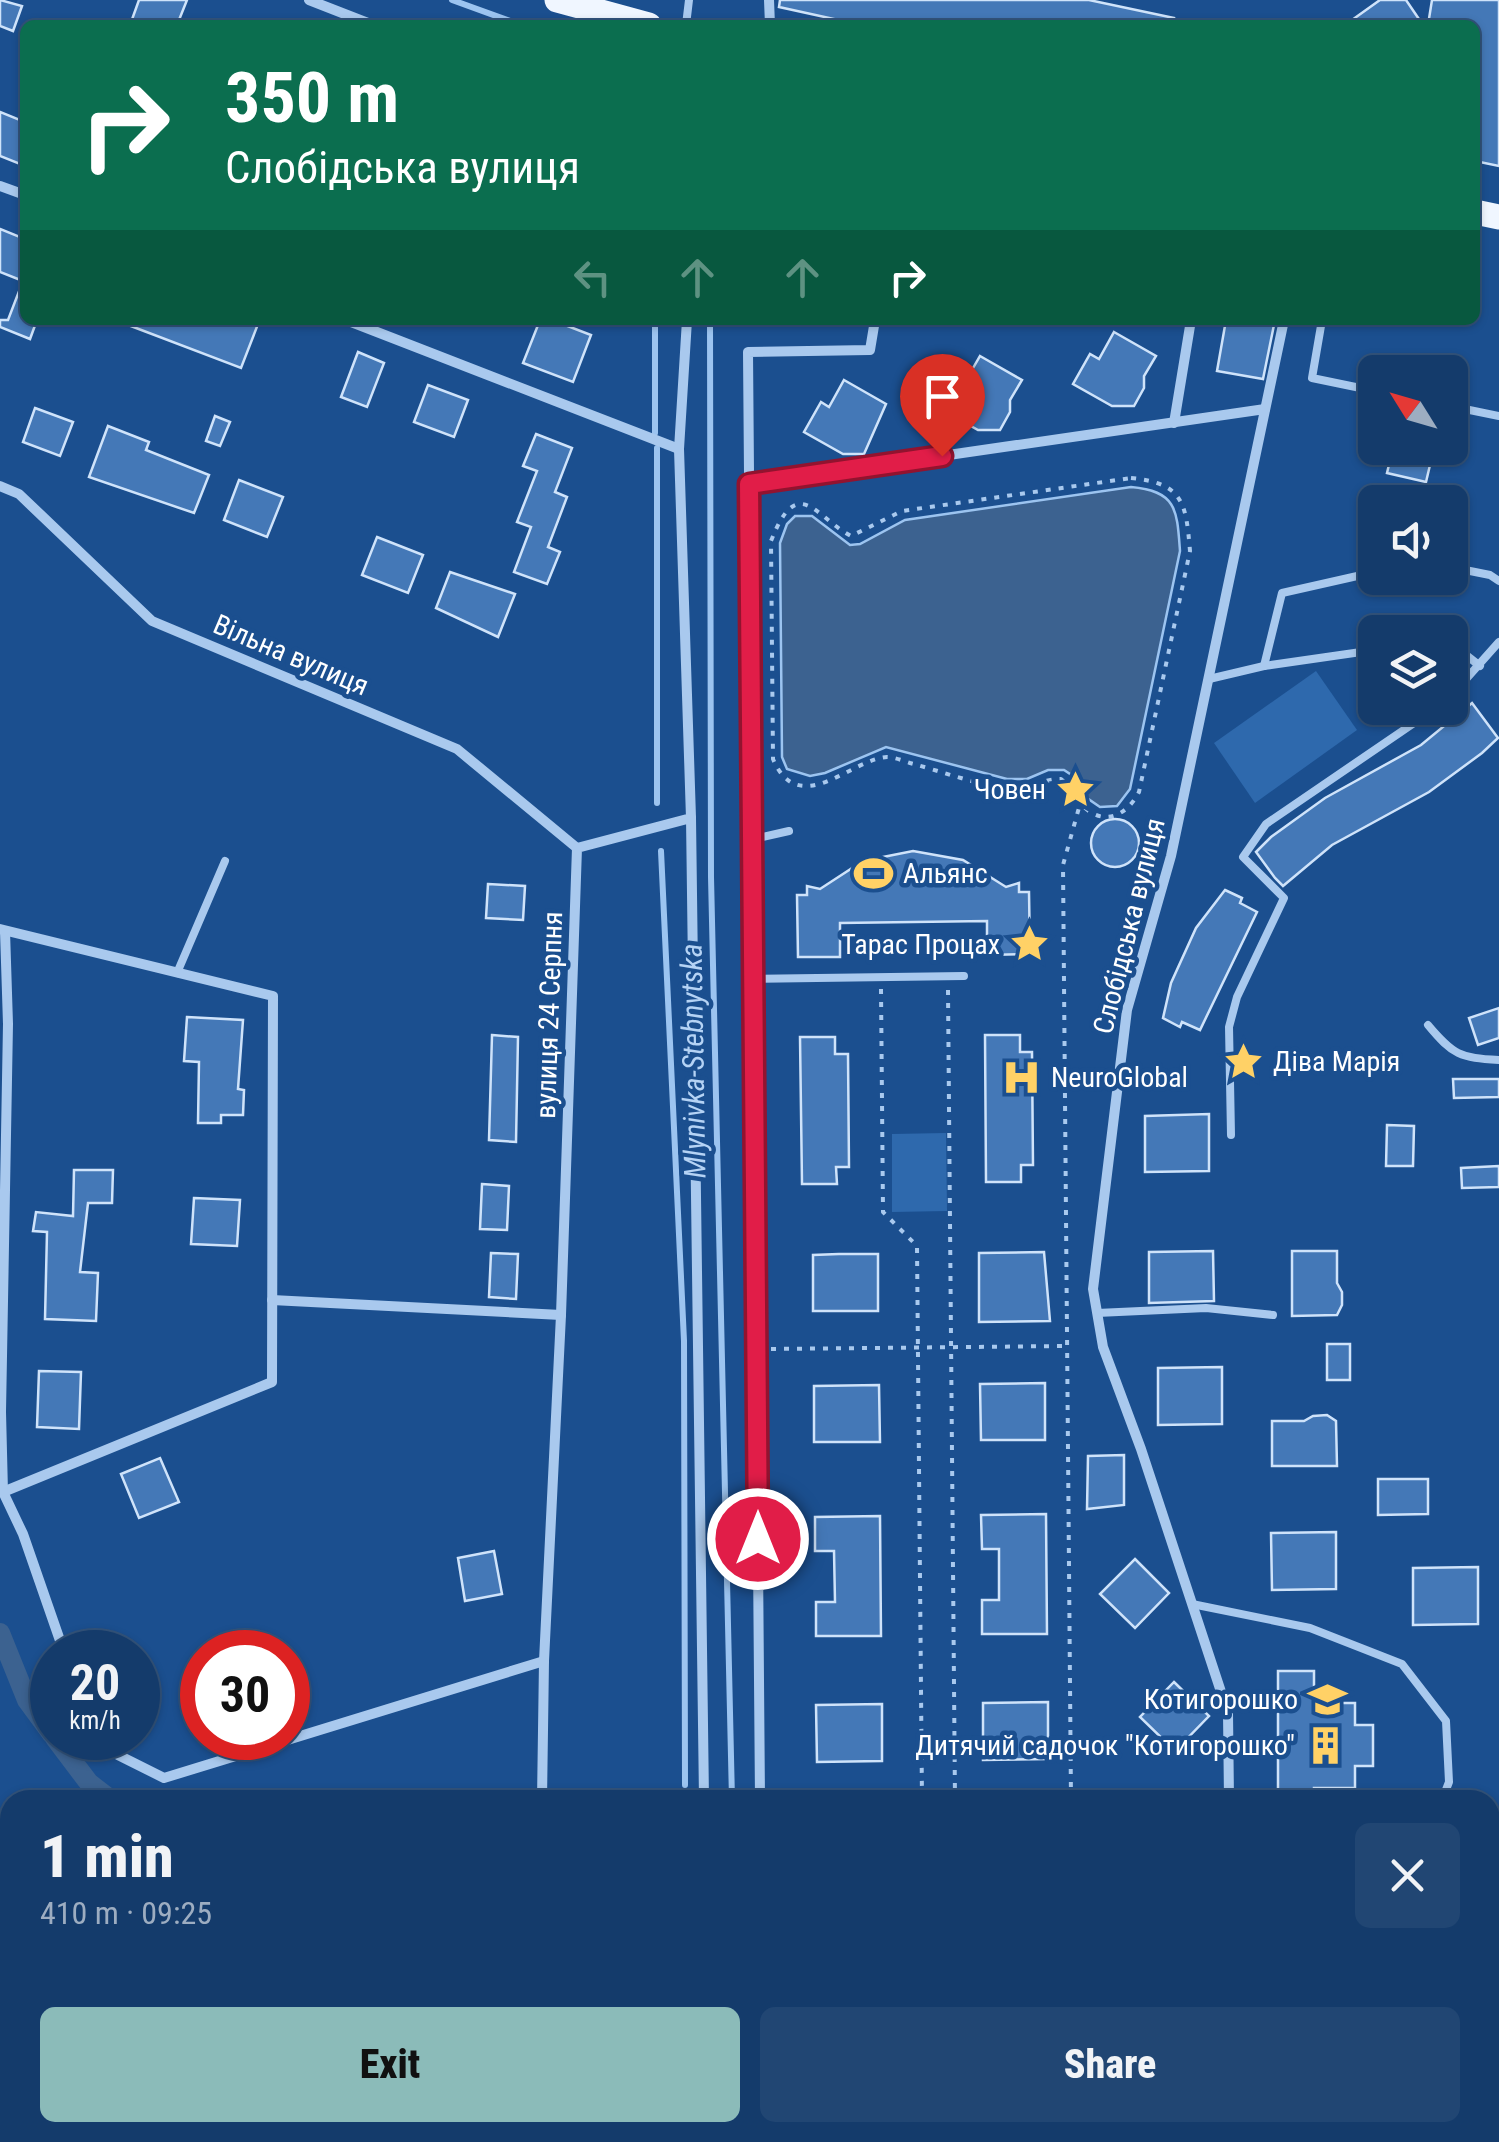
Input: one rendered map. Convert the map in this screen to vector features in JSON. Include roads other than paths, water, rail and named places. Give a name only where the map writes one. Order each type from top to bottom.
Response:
[{"type":"main road","points":[[557,0],[631,20]]},
{"type":"street","points":[[308,0],[360,20]]},
{"type":"street","points":[[359,325],[679,449]]},
{"type":"street","points":[[687,325],[679,449],[690,818],[704,1790]]},
{"type":"street","points":[[760,1790],[748,352],[870,350],[874,325]]},
{"type":"street","points":[[1174,422],[1189,325]]},
{"type":"street","name":"Слобідська вулиця","points":[[1229,1790],[1228,1713],[1103,1347],[1094,1289],[1127,1010],[1171,856],[1283,325]]},
{"type":"street","points":[[749,484],[1266,409]]},
{"type":"street","name":"Вільна вулиця","points":[[0,486],[19,494],[152,621],[457,749],[577,848]]},
{"type":"street","points":[[577,848],[690,818]]},
{"type":"street","name":"вулиця 24 Серпня","points":[[542,1790],[577,848]]},
{"type":"street","points":[[3,1492],[272,1382],[272,996],[2,930],[8,1043],[3,1492],[56,1630]]},
{"type":"street","points":[[272,1300],[561,1315]]},
{"type":"street","points":[[128,1760],[164,1778],[544,1661]]},
{"type":"lane","points":[[1321,325],[1312,378],[1358,387]]},
{"type":"lane","points":[[1468,410],[1499,416]]},
{"type":"lane","points":[[1468,571],[1499,580]]},
{"type":"lane","points":[[1264,666],[1282,593],[1358,576]]},
{"type":"lane","points":[[1468,678],[1499,642]]},
{"type":"lane","points":[[1209,678],[1358,652]]},
{"type":"lane","points":[[1468,657],[1480,666]]},
{"type":"lane","points":[[1230,1134],[1229,1026],[1237,997],[1284,898],[1242,857],[1266,824],[1411,725]]},
{"type":"lane","points":[[751,840],[788,831]]},
{"type":"lane","points":[[177,973],[225,861]]},
{"type":"lane","points":[[753,979],[964,976]]},
{"type":"lane","points":[[1428,1025],[1446,1046],[1462,1056],[1499,1060]]},
{"type":"lane","points":[[1098,1314],[1206,1308],[1273,1315]]},
{"type":"lane","points":[[1192,1604],[1310,1628],[1402,1664],[1446,1721],[1449,1782],[1446,1790]]},
{"type":"waterway","points":[[452,0],[507,20]]},
{"type":"waterway","points":[[655,325],[655,433]]},
{"type":"waterway","name":"Mlynivka-Stebnytska","points":[[710,325],[711,877],[732,1790]]},
{"type":"waterway","points":[[657,448],[657,803]]},
{"type":"waterway","points":[[661,851],[684,1341],[685,1785]]},
{"type":"waterway","points":[[0,1633],[30,1704]]},
{"type":"waterway","points":[[72,1760],[98,1790]]},
{"type":"place","name":"Човен","points":[[1076,789]]},
{"type":"place","name":"Альянс","points":[[873,873]]},
{"type":"place","name":"Тарас Процах","points":[[1030,944]]},
{"type":"place","name":"Діва Марія","points":[[1243,1061]]},
{"type":"place","name":"NeuroGlobal","points":[[1021,1077]]},
{"type":"place","name":"Котигорошко","points":[[1328,1699]]},
{"type":"place","name":"Дитячий садочок \"Котигорошко\"","points":[[1325,1745]]}]
